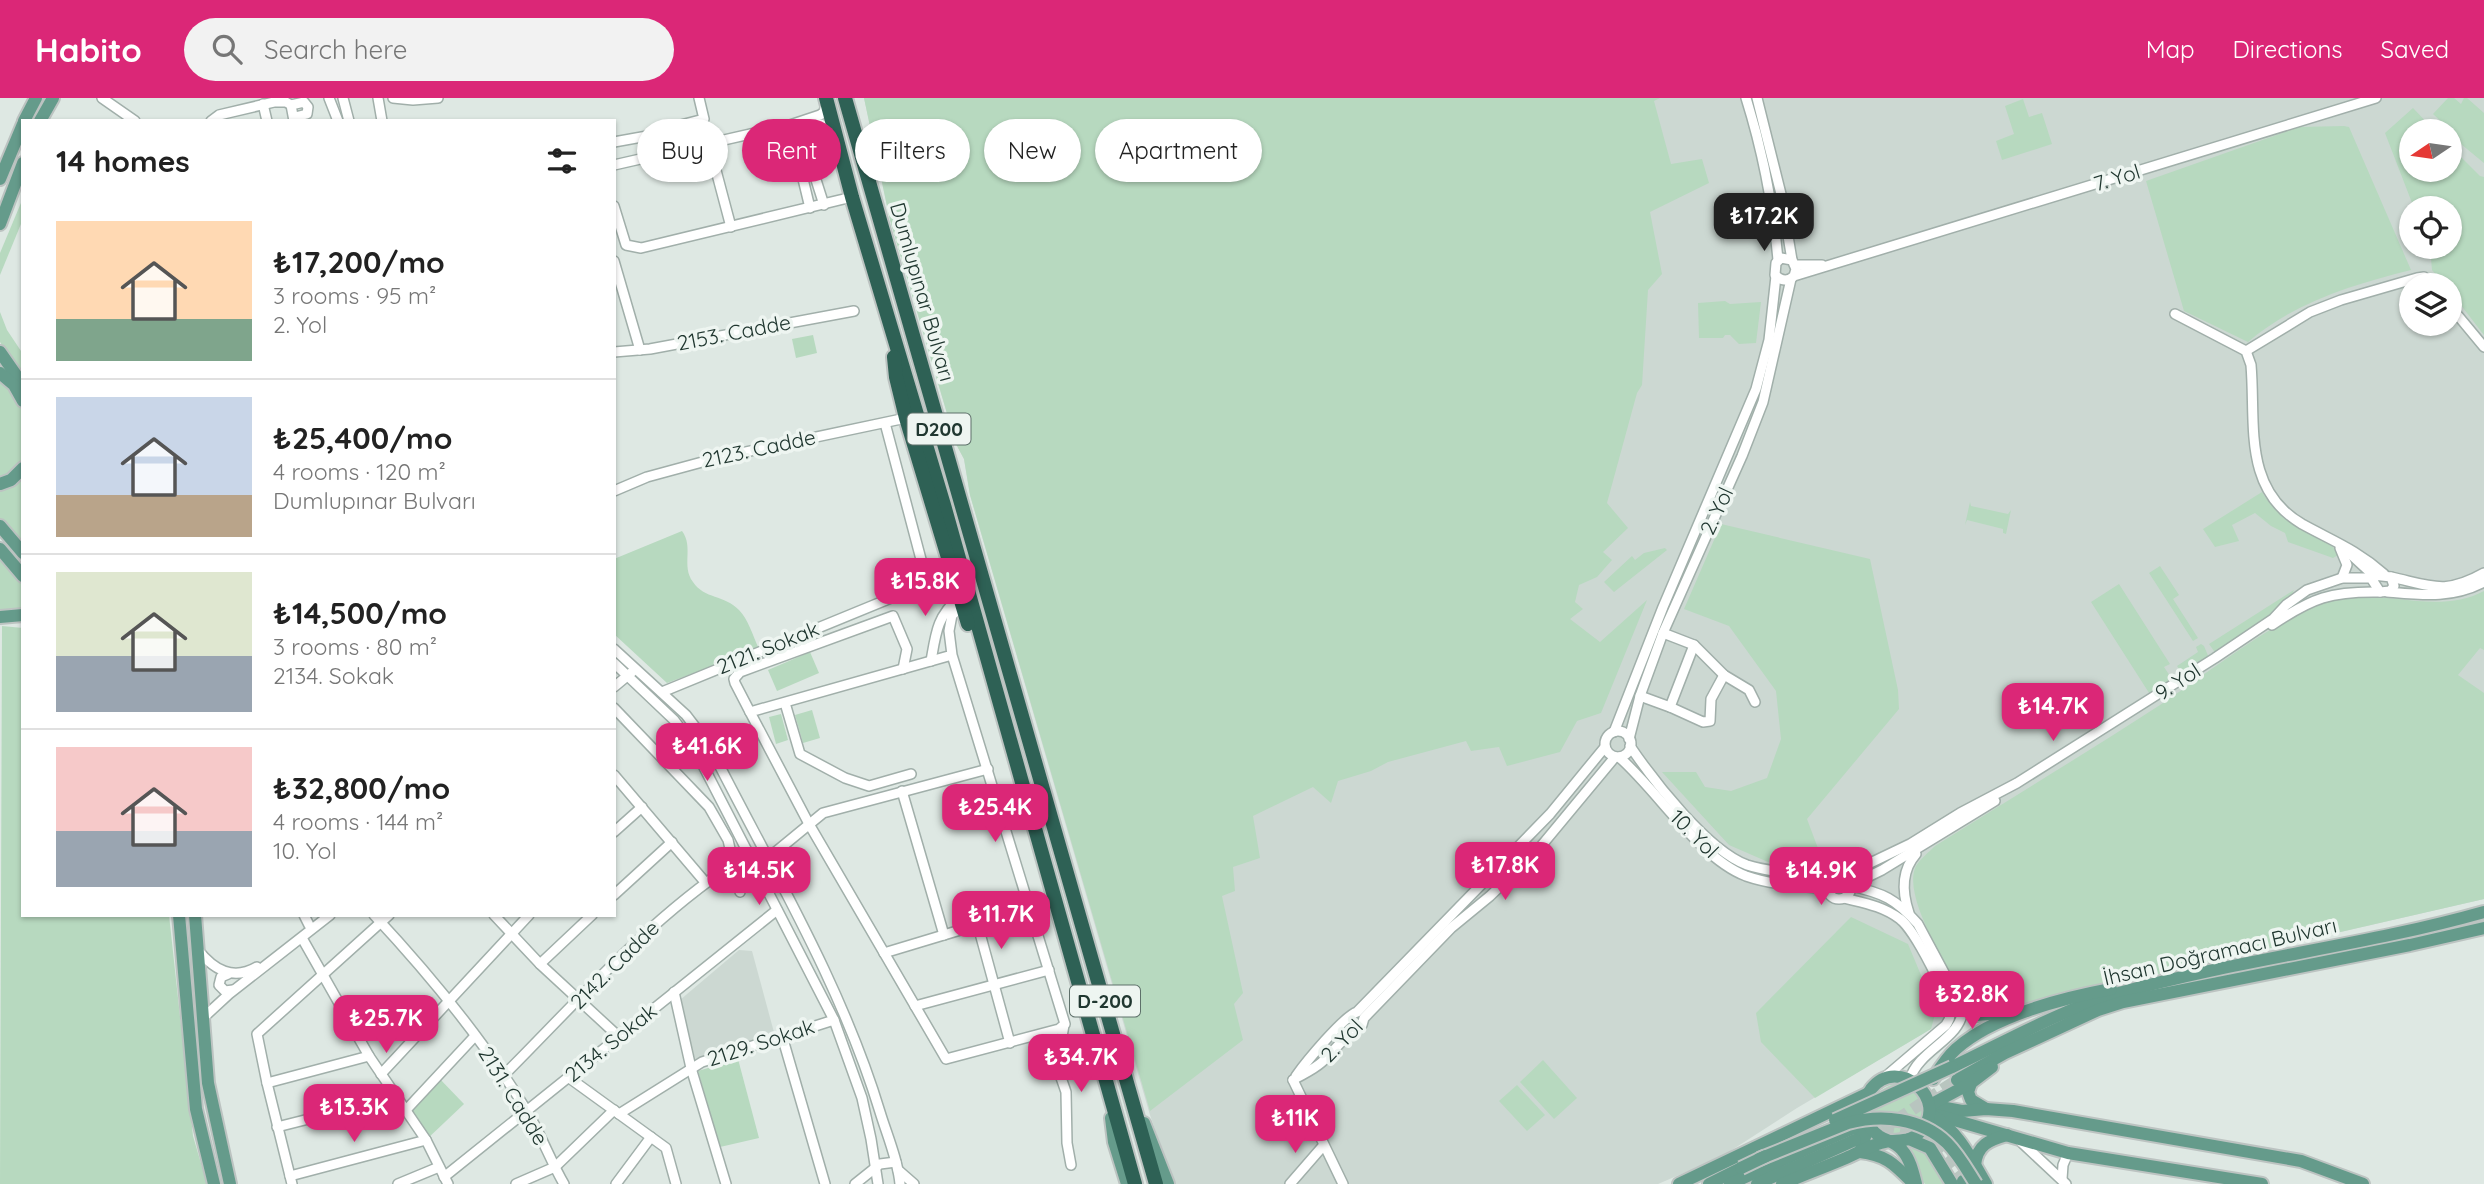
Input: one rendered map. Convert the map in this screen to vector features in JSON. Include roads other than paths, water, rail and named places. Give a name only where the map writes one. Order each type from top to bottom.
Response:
[{"type":"highway","name":"Dumlupınar Bulvarı","points":[[825,98],[831,119]]},
{"type":"highway","name":"Dumlupınar Bulvarı","points":[[845,98],[1156,1184]]},
{"type":"highway","name":"Dumlupınar Bulvarı","points":[[841,156],[892,324],[1135,1184]]},
{"type":"highway","points":[[892,324],[896,377],[906,418],[960,602],[996,693]]},
{"type":"main road","points":[[25,119],[36,98]]},
{"type":"main road","points":[[41,119],[53,98]]},
{"type":"main road","points":[[0,179],[21,127]]},
{"type":"main road","points":[[0,224],[20,174]]},
{"type":"main road","points":[[0,352],[21,382]]},
{"type":"main road","points":[[0,373],[14,385],[21,397]]},
{"type":"main road","points":[[0,484],[11,480],[21,470]]},
{"type":"main road","points":[[0,526],[21,551]]},
{"type":"main road","points":[[0,549],[21,574]]},
{"type":"main road","points":[[0,617],[21,615]]},
{"type":"main road","name":"İhsan Doğramacı Bulvarı","points":[[1709,1184],[1840,1117],[2096,1001],[2218,969],[2484,912]]},
{"type":"main road","points":[[179,917],[196,1109],[214,1184]]},
{"type":"main road","points":[[195,917],[208,1083],[230,1184]]},
{"type":"main road","name":"İhsan Doğramacı Bulvarı","points":[[1957,1080],[2005,1053],[2098,1010],[2123,1002],[2484,928]]},
{"type":"main road","points":[[1923,1088],[1931,1082],[1945,1060],[1962,1043],[2004,1020],[2095,992],[2218,969]]},
{"type":"main road","points":[[1730,1184],[1856,1140],[1909,1139],[1922,1131],[1929,1110],[1996,1065],[2115,1011],[2210,984]]},
{"type":"main road","points":[[1963,1008],[1971,1013],[1984,1015],[2032,1010]]},
{"type":"main road","points":[[1679,1184],[1869,1093],[1881,1080],[1895,1076],[1910,1079],[1923,1088],[1929,1110],[1953,1135],[1986,1184]]},
{"type":"main road","points":[[1107,1083],[1114,1142],[1127,1184]]},
{"type":"main road","points":[[1971,1083],[1968,1092],[1971,1100],[1986,1109]]},
{"type":"main road","points":[[1782,1184],[1856,1140],[1869,1093]]},
{"type":"main road","points":[[1132,1096],[1168,1184]]},
{"type":"main road","points":[[1929,1110],[2013,1111],[2301,1161],[2363,1184]]},
{"type":"main road","points":[[1929,1110],[2068,1153],[2262,1184]]},
{"type":"main road","points":[[1865,1111],[1875,1133],[1903,1150],[1915,1184]]},
{"type":"main road","points":[[1759,1159],[1843,1124],[1864,1119],[1891,1119],[1920,1126],[1944,1141],[1956,1153],[1964,1183]]},
{"type":"main road","points":[[1934,1153],[1939,1138],[1953,1135]]},
{"type":"main road","points":[[1975,1165],[1976,1154],[1981,1146],[1991,1140],[2012,1137]]},
{"type":"main road","points":[[1909,1139],[1925,1145],[1964,1183]]},
{"type":"main road","points":[[1757,1184],[1856,1140]]},
{"type":"main road","points":[[1856,1140],[1888,1160],[1915,1184]]},
{"type":"street","points":[[102,98],[132,119]]},
{"type":"street","points":[[329,98],[338,119]]},
{"type":"street","points":[[334,98],[339,119]]},
{"type":"street","points":[[346,98],[350,119]]},
{"type":"street","points":[[378,98],[383,119]]},
{"type":"street","points":[[393,98],[438,98]]},
{"type":"street","points":[[699,98],[704,119]]},
{"type":"street","points":[[808,119],[820,115],[827,107],[825,98]]},
{"type":"street","name":"2. Yol","points":[[1293,1080],[1319,1065],[1345,1041],[1355,1027],[1350,1023],[1480,884],[1550,814],[1605,747],[1608,736],[1614,732],[1663,607],[1756,389],[1763,365],[1771,324],[1776,276],[1774,266],[1778,260],[1769,186],[1746,98]]},
{"type":"street","name":"2. Yol","points":[[1293,1080],[1307,1060],[1537,851],[1617,757],[1626,753],[1640,696],[1663,633],[1742,456],[1771,375],[1786,293],[1793,277],[1793,262],[1781,194],[1757,98]]},
{"type":"street","name":"7. Yol","points":[[1793,277],[2376,98]]},
{"type":"street","points":[[214,119],[219,115],[278,101],[291,105],[304,102],[309,107],[307,114],[295,119],[291,105]]},
{"type":"street","points":[[263,104],[267,119]]},
{"type":"street","points":[[616,142],[637,138]]},
{"type":"street","points":[[0,162],[11,152]]},
{"type":"street","points":[[616,164],[637,159]]},
{"type":"street","points":[[719,182],[731,227]]},
{"type":"street","points":[[803,182],[810,208]]},
{"type":"street","points":[[817,182],[824,205]]},
{"type":"street","points":[[616,212],[626,245],[641,248],[852,197]]},
{"type":"street","points":[[1778,260],[1785,258],[1793,262]]},
{"type":"street","name":"7. Yol","points":[[1793,262],[1821,265],[1858,258]]},
{"type":"street","points":[[616,275],[640,350]]},
{"type":"street","points":[[1776,276],[1782,280],[1793,277]]},
{"type":"street","points":[[2246,351],[2310,312],[2341,300],[2399,284]]},
{"type":"street","name":"2153. Cadde","points":[[616,352],[640,350],[854,311]]},
{"type":"street","points":[[2175,314],[2246,351],[2251,365],[2256,461],[2264,486],[2282,509],[2299,522],[2319,532],[2351,548],[2388,576],[2395,586],[2383,592],[2372,576],[2319,532]]},
{"type":"street","points":[[2462,320],[2484,347]]},
{"type":"street","name":"2123. Cadde","points":[[616,490],[647,477],[696,463],[906,418]]},
{"type":"street","points":[[885,423],[927,582]]},
{"type":"street","points":[[1730,453],[1742,456]]},
{"type":"street","points":[[2339,546],[2347,565],[2342,578]]},
{"type":"street","name":"2121. Sokak","points":[[662,692],[952,573]]},
{"type":"street","name":"9. Yol","points":[[1834,876],[1864,866],[1910,844],[1960,813],[2017,783],[2215,658],[2273,619],[2307,590],[2342,578],[2372,576],[2388,576],[2439,587],[2458,586],[2484,573]]},
{"type":"street","name":"9. Yol","points":[[1851,886],[1922,847],[2300,606],[2333,594],[2383,592],[2450,595],[2484,582]]},
{"type":"street","points":[[960,602],[952,615],[949,631],[952,655],[1064,1025],[1057,1066],[1066,1092],[1067,1143],[1072,1166]]},
{"type":"street","points":[[931,661],[944,611],[960,602]]},
{"type":"street","points":[[903,668],[907,649],[893,615],[740,672],[734,679],[809,824],[946,1059],[1059,1030],[1064,1025]]},
{"type":"street","points":[[1663,633],[1693,645],[1724,676],[1749,690],[1755,702]]},
{"type":"street","points":[[1670,707],[1693,645]]},
{"type":"street","points":[[616,651],[687,715],[703,735],[850,1025],[867,1068],[897,1176]]},
{"type":"street","points":[[750,712],[952,655]]},
{"type":"street","points":[[632,665],[618,670],[674,720],[692,744],[834,1020],[862,1098],[872,1139],[878,1184]]},
{"type":"street","points":[[1640,696],[1703,722],[1710,721],[1711,699],[1724,676]]},
{"type":"street","points":[[785,703],[800,754],[845,778],[869,786],[911,774]]},
{"type":"street","points":[[616,710],[709,807],[723,828],[740,892]]},
{"type":"street","points":[[1614,732],[1625,734],[1630,743]]},
{"type":"street","name":"10. Yol","points":[[1630,743],[1686,816],[1726,853],[1747,864],[1780,872],[1847,878],[1851,886],[1880,892],[1910,914],[1918,924],[1941,976],[1947,1002]]},
{"type":"street","points":[[1605,747],[1617,757]]},
{"type":"street","name":"10. Yol","points":[[1617,757],[1635,771],[1699,841],[1733,869],[1765,881],[1827,889],[1833,898],[1880,907],[1902,920],[1963,1008]]},
{"type":"street","points":[[767,859],[823,813],[988,769]]},
{"type":"street","points":[[616,777],[705,882]]},
{"type":"street","points":[[901,791],[944,935]]},
{"type":"street","points":[[616,830],[642,807]]},
{"type":"street","points":[[616,893],[671,842]]},
{"type":"street","name":"9. Yol","points":[[1910,914],[1903,887],[1905,874],[1909,861],[1922,847]]},
{"type":"street","name":"2142. Cadde","points":[[504,1075],[655,924],[705,882],[733,864]]},
{"type":"street","points":[[1827,889],[1828,882],[1834,876]]},
{"type":"street","points":[[1480,884],[1490,896]]},
{"type":"street","points":[[1843,898],[1849,894],[1851,886]]},
{"type":"street","points":[[1471,894],[1480,904]]},
{"type":"street","points":[[884,953],[1030,909]]},
{"type":"street","name":"2134. Sokak","points":[[446,1180],[618,1036],[777,910]]},
{"type":"street","points":[[305,917],[309,925]]},
{"type":"street","points":[[234,990],[225,991],[219,985],[221,977],[254,969],[319,917]]},
{"type":"street","points":[[203,1018],[234,990],[328,917]]},
{"type":"street","points":[[496,917],[540,964],[618,1036]]},
{"type":"street","points":[[381,1074],[527,917]]},
{"type":"street","points":[[540,964],[590,917]]},
{"type":"street","points":[[377,918],[324,973],[257,1034],[267,1083],[291,1180],[426,1140]]},
{"type":"street","name":"2131. Cadde","points":[[377,918],[450,1000],[504,1075],[527,1112],[564,1184]]},
{"type":"street","points":[[978,926],[1010,1042]]},
{"type":"street","points":[[302,938],[369,1056],[426,1140],[446,1180]]},
{"type":"street","points":[[198,950],[213,966],[228,974]]},
{"type":"street","points":[[915,1006],[1049,970]]},
{"type":"street","points":[[674,992],[691,1068],[726,1184]]},
{"type":"street","points":[[1881,1080],[1946,1025],[1950,1015],[1947,1002],[1956,995]]},
{"type":"street","points":[[1910,1079],[1917,1062],[1958,1025],[1963,1008]]},
{"type":"street","name":"2129. Sokak","points":[[555,1167],[616,1112],[702,1062],[834,1020]]},
{"type":"street","points":[[406,1110],[475,1036]]},
{"type":"street","points":[[782,1036],[825,1184]]},
{"type":"street","points":[[267,1083],[369,1056]]},
{"type":"street","points":[[568,1077],[666,1148],[676,1184]]},
{"type":"street","points":[[1293,1080],[1343,1184]]},
{"type":"street","points":[[278,1127],[396,1097]]},
{"type":"street","points":[[616,1184],[651,1137]]},
{"type":"street","points":[[2012,1137],[2064,1182]]},
{"type":"street","points":[[1290,1184],[1323,1146]]},
{"type":"street","points":[[2064,1182],[2063,1165],[2068,1153]]},
{"type":"street","points":[[855,1184],[883,1163],[897,1176],[914,1184]]},
{"type":"street","points":[[398,1184],[439,1167]]},
{"type":"street","points":[[516,1184],[555,1167]]},
{"type":"tunnel","points":[[1865,1135],[1901,1117],[1957,1080]]},
{"type":"tunnel","points":[[1882,1128],[1909,1134],[1930,1144],[1963,1181]]}]
